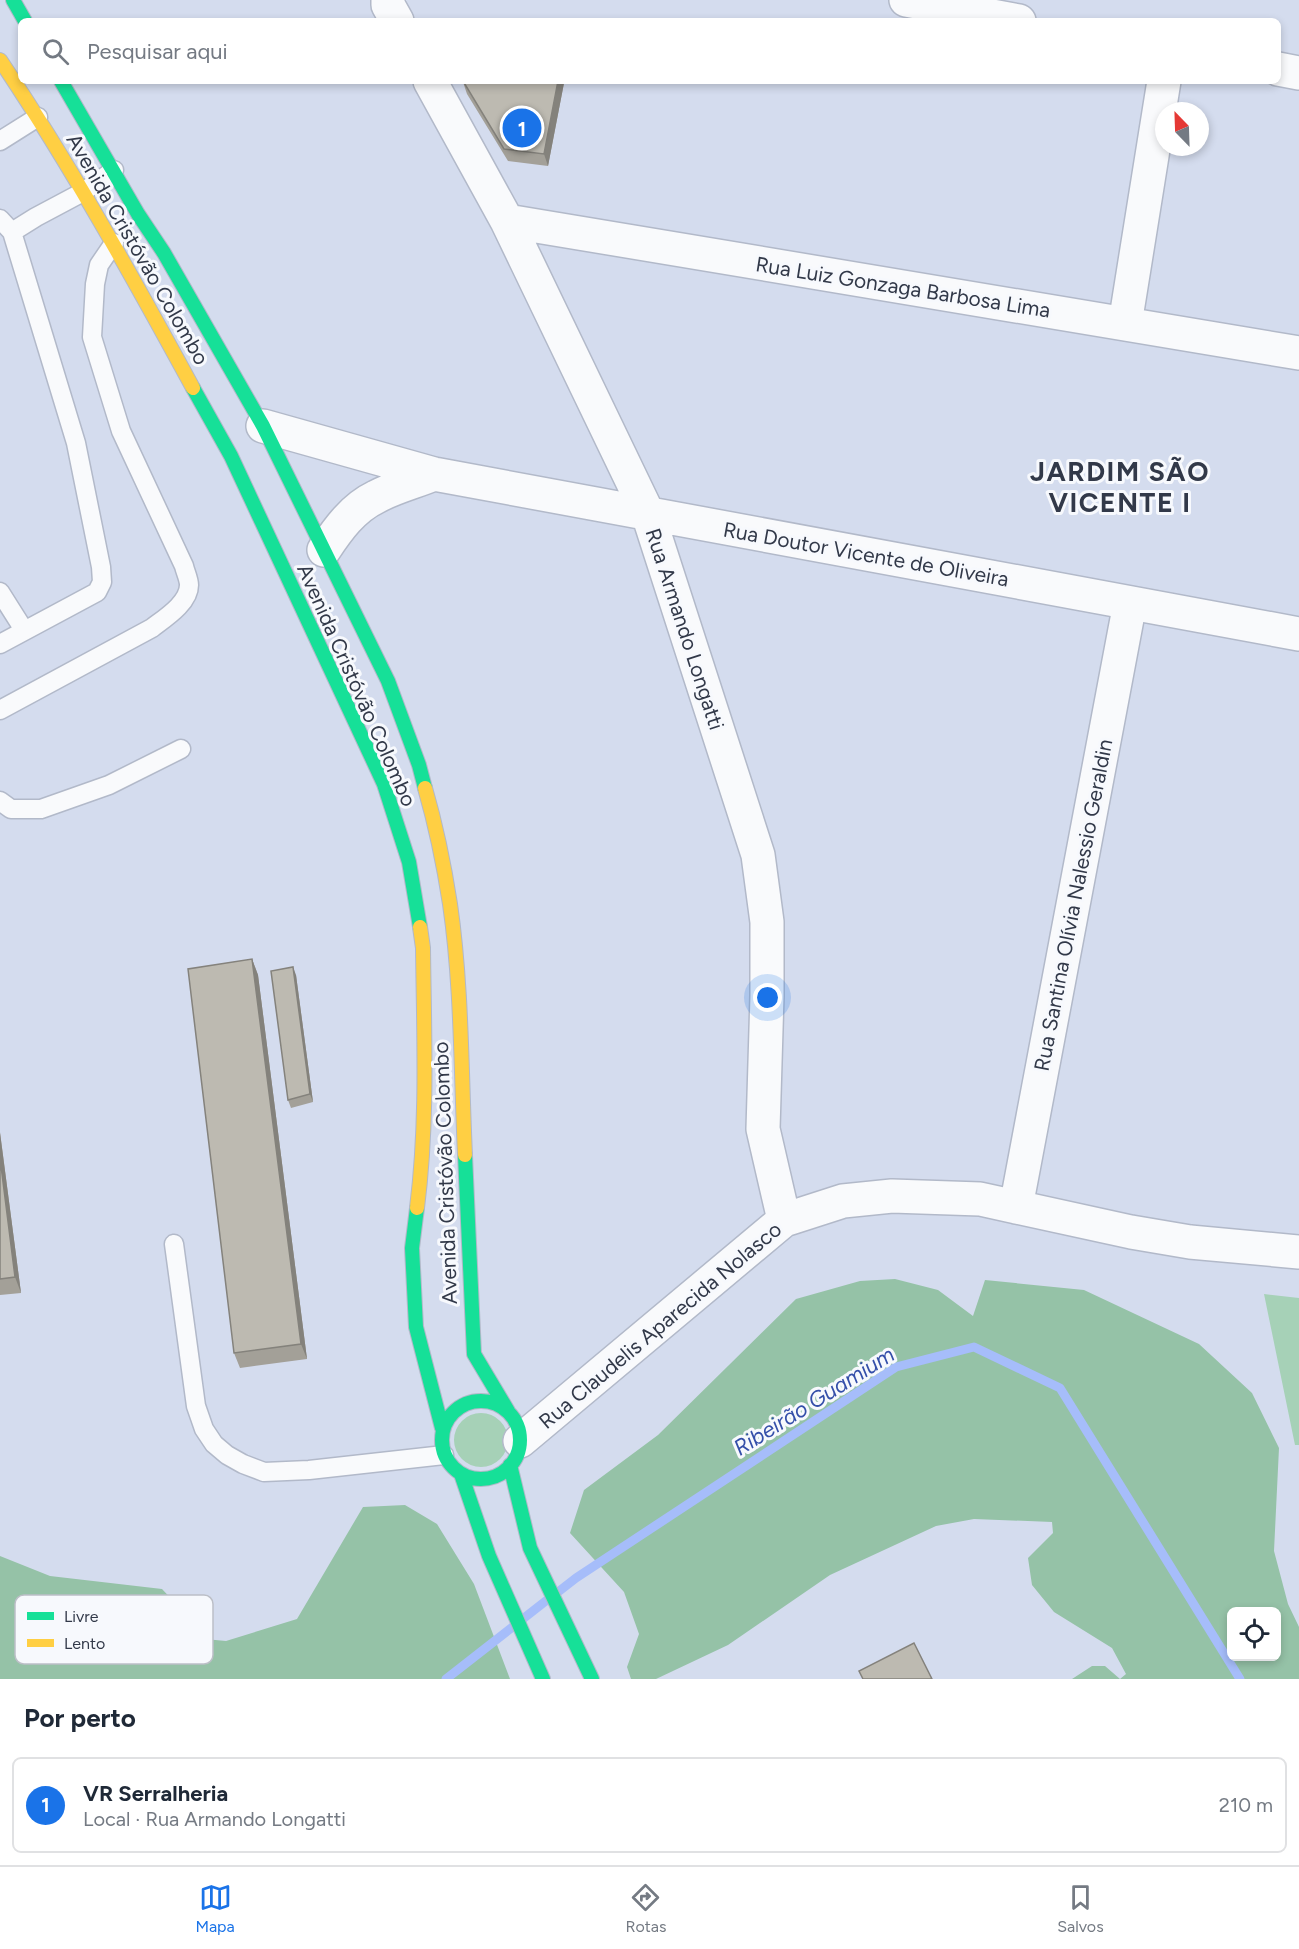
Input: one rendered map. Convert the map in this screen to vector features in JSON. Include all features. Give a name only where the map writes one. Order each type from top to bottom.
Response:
[{"type":"main road","points":[[13,0],[23,18]]},
{"type":"main road","name":"Avenida Cristóvão Colombo","points":[[0,60],[38,117],[114,243],[231,456],[384,784],[409,862],[423,948],[425,1087],[423,1161],[412,1248],[416,1327],[442,1428]]},
{"type":"main road","name":"Avenida Cristóvão Colombo","points":[[63,84],[263,426],[388,681],[419,765],[436,831],[450,904],[456,961],[474,1354],[507,1411]]},
{"type":"main road","points":[[515,1453],[500,1474],[488,1479],[474,1479],[461,1474],[451,1466],[444,1455],[441,1442],[442,1428],[453,1412],[470,1402],[490,1402],[507,1411],[514,1419],[519,1430],[515,1453],[530,1548],[592,1679]]},
{"type":"main road","points":[[461,1474],[489,1556],[541,1675]]},
{"type":"street","points":[[388,0],[388,5],[395,18]]},
{"type":"street","points":[[906,0],[1003,18]]},
{"type":"street","points":[[1281,70],[1299,73]]},
{"type":"street","name":"Rua Armando Longatti","points":[[432,84],[507,221],[648,514],[758,855],[768,922],[763,1129],[784,1220]]},
{"type":"street","points":[[1125,324],[1164,84]]},
{"type":"street","name":"Rua Luiz Gonzaga Barbosa Lima","points":[[507,221],[1299,353]]},
{"type":"street","name":"Rua Doutor Vicente de Oliveira","points":[[263,426],[434,474],[1299,634]]},
{"type":"street","points":[[324,550],[345,521],[360,508],[376,497],[434,474]]},
{"type":"street","name":"Rua Santina Olívia Nalessio Geraldin","points":[[1016,1207],[1130,603]]},
{"type":"street","name":"Rua Claudelis Aparecida Nolasco","points":[[515,1453],[784,1220],[843,1201],[892,1196],[980,1199],[1131,1232],[1180,1240],[1298,1243]]},
{"type":"lane","points":[[0,141],[38,117]]},
{"type":"lane","points":[[0,645],[97,592],[102,582],[76,443],[6,226],[36,217],[83,192],[114,170]]},
{"type":"lane","points":[[0,710],[152,628],[170,615],[185,597],[189,584],[184,566],[121,431],[92,337],[95,284],[99,265],[114,243]]},
{"type":"lane","points":[[0,592],[24,630]]},
{"type":"lane","points":[[0,801],[11,809],[41,809],[109,785],[181,749]]},
{"type":"lane","points":[[174,1244],[196,1406],[204,1429],[214,1444],[227,1455],[264,1472],[309,1470],[444,1455]]},
{"type":"green space","points":[[895,1279],[938,1290],[973,1316],[985,1280],[1084,1290],[1199,1344],[1252,1393],[1279,1448],[1274,1551],[1288,1604],[1299,1627],[1299,1679],[1120,1679],[1126,1674],[1112,1648],[1054,1612],[1032,1585],[1028,1558],[1053,1533],[1052,1522],[974,1519],[936,1526],[830,1575],[728,1645],[656,1679],[631,1679],[627,1667],[639,1634],[624,1592],[570,1533],[584,1490],[658,1435],[796,1299],[860,1281]]},
{"type":"green space","points":[[1264,1294],[1299,1298],[1299,1445],[1295,1445]]},
{"type":"green space","points":[[476,1413],[486,1413],[496,1417],[504,1425],[508,1440],[504,1455],[496,1463],[486,1467],[476,1467],[466,1463],[458,1455],[454,1445],[454,1435],[458,1425],[466,1417]]},
{"type":"green space","points":[[405,1505],[437,1524],[474,1584],[510,1679],[0,1679],[0,1556],[50,1576],[162,1589],[168,1595],[15,1595],[15,1664],[213,1664],[213,1640],[226,1641],[297,1619],[363,1507]]},
{"type":"green space","points":[[1092,1666],[1105,1666],[1120,1679],[1072,1679]]},
{"type":"building","points":[[465,84],[557,84],[544,154],[504,149]]},
{"type":"building","points":[[252,959],[301,1344],[234,1353],[188,969]]},
{"type":"building","points":[[293,967],[310,1094],[288,1100],[271,971]]},
{"type":"building","points":[[0,1158],[15,1277],[0,1279]]},
{"type":"building","points":[[914,1643],[932,1679],[863,1679],[859,1671]]},
{"type":"waterway","name":"Ribeirão Guamium","points":[[558,1592],[896,1367],[974,1347],[1060,1388],[1240,1679]]},
{"type":"waterway","name":"Ribeirão Guamium","points":[[446,1679],[547,1600]]},
{"type":"traffic: fast","points":[[13,0],[23,18]]},
{"type":"traffic: fast","points":[[63,84],[138,214],[164,253],[263,426],[388,681],[419,765],[425,788]]},
{"type":"traffic: fast","points":[[193,388],[231,456],[384,784],[409,862],[420,927]]},
{"type":"traffic: fast","points":[[465,1155],[474,1354],[508,1411]]},
{"type":"traffic: fast","points":[[417,1208],[412,1248],[416,1327],[442,1428]]},
{"type":"traffic: fast","points":[[481,1401],[496,1404],[509,1412],[517,1425],[520,1440],[517,1455],[509,1468],[496,1476],[481,1479],[466,1476],[453,1468],[445,1455],[442,1440],[445,1425],[453,1412],[466,1404],[481,1401]]},
{"type":"traffic: fast","points":[[510,1465],[530,1548],[592,1679]]},
{"type":"traffic: fast","points":[[461,1474],[489,1556],[543,1679]]},
{"type":"traffic: slow","points":[[0,60],[76,181],[193,388]]},
{"type":"traffic: slow","points":[[425,788],[442,860],[454,935],[459,998],[465,1155]]},
{"type":"traffic: slow","points":[[417,1208],[423,1143],[424,1078],[423,948],[420,927]]},
{"type":"place","name":"VR Serralheria","points":[[522,128]]},
{"type":"district","name":"JARDIM SÃO VICENTE I","points":[[1120,486]]}]
